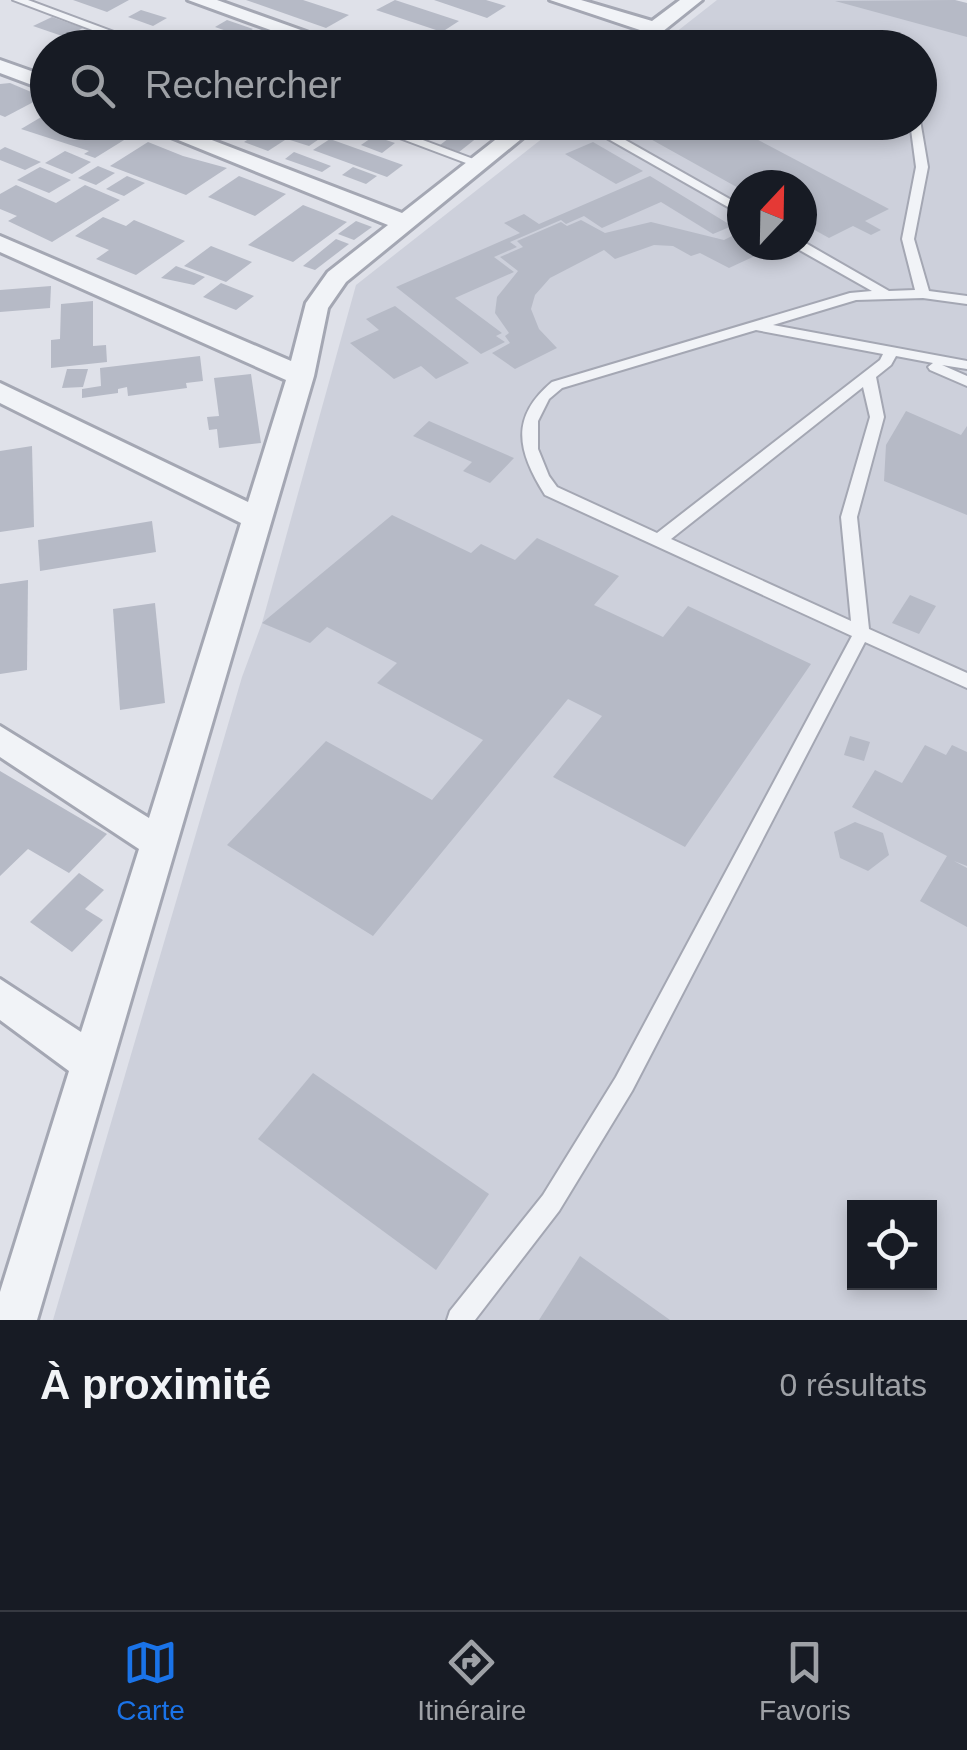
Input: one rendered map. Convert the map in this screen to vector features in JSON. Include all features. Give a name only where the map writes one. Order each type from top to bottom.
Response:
[{"type":"street","points":[[560,0],[655,28]]},
{"type":"street","points":[[652,30],[692,0]]},
{"type":"street","points":[[209,2],[289,30]]},
{"type":"street","points":[[0,66],[30,78]]},
{"type":"street","points":[[191,140],[403,222]]},
{"type":"street","points":[[11,1308],[162,845],[301,376],[316,308],[326,289],[403,222],[509,140]]},
{"type":"street","points":[[0,243],[301,376]]},
{"type":"street","points":[[0,392],[256,518]]},
{"type":"street","points":[[0,739],[162,845]]},
{"type":"street","points":[[0,997],[91,1063]]},
{"type":"lane","points":[[18,0],[102,30]]},
{"type":"lane","points":[[412,140],[478,164]]},
{"type":"lane","points":[[618,140],[727,202]]},
{"type":"lane","points":[[918,140],[922,167],[908,239],[922,294]]},
{"type":"lane","points":[[817,254],[885,293]]},
{"type":"lane","points":[[967,300],[922,294],[855,296],[557,385],[538,398],[528,418],[531,449],[552,490],[967,682]]},
{"type":"lane","points":[[754,326],[967,365]]},
{"type":"lane","points":[[659,540],[886,362],[891,352]]},
{"type":"lane","points":[[912,356],[967,381]]},
{"type":"lane","points":[[459,1320],[551,1203],[624,1084],[861,634],[849,517],[876,417],[868,376]]},
{"type":"shaded area","points":[[717,0],[953,0],[967,4],[967,1320],[53,1320],[242,677],[262,623],[356,285],[540,140],[937,140],[937,30],[679,30]]},
{"type":"building","points":[[73,0],[129,0],[107,12]]},
{"type":"building","points":[[246,0],[303,0],[349,15],[326,28]]},
{"type":"building","points":[[395,0],[459,21],[445,30],[436,30],[376,10]]},
{"type":"building","points":[[434,0],[486,0],[506,6],[487,18]]},
{"type":"building","points":[[835,1],[967,3],[967,37]]},
{"type":"building","points":[[141,10],[167,18],[153,26],[128,17]]},
{"type":"building","points":[[52,17],[83,28],[45,30],[33,26]]},
{"type":"building","points":[[227,20],[253,29],[224,30],[215,27]]},
{"type":"building","points":[[10,83],[30,91],[30,104],[5,117],[0,115],[0,84]]},
{"type":"building","points":[[55,140],[124,140],[95,158],[84,154],[89,151]]},
{"type":"building","points":[[247,140],[285,140],[268,151],[244,142]]},
{"type":"building","points":[[290,140],[318,140],[309,146]]},
{"type":"building","points":[[333,140],[403,165],[387,177],[313,150]]},
{"type":"building","points":[[368,140],[395,143],[382,153],[361,145]]},
{"type":"building","points":[[447,140],[474,140],[459,152],[440,145]]},
{"type":"building","points":[[652,140],[758,140],[815,170],[727,170],[727,182]]},
{"type":"building","points":[[148,142],[227,168],[186,195],[110,166]]},
{"type":"building","points":[[593,142],[643,171],[616,184],[565,154]]},
{"type":"building","points":[[5,147],[41,162],[25,170],[0,160],[0,150]]},
{"type":"building","points":[[65,151],[91,162],[72,174],[45,163]]},
{"type":"building","points":[[294,152],[331,166],[322,172],[285,159]]},
{"type":"building","points":[[98,166],[115,173],[96,185],[78,178]]},
{"type":"building","points":[[40,167],[71,180],[49,193],[17,180]]},
{"type":"building","points":[[353,167],[377,176],[366,184],[342,175]]},
{"type":"building","points":[[817,171],[889,209],[865,221],[881,230],[871,235],[853,226],[829,238],[817,231]]},
{"type":"building","points":[[127,176],[145,183],[124,196],[106,189]]},
{"type":"building","points":[[239,176],[286,194],[255,216],[208,197]]},
{"type":"building","points":[[650,176],[727,223],[727,228],[713,234],[661,202],[602,228],[584,216],[566,224],[561,220],[510,242],[517,247],[494,257],[514,272],[455,298],[502,333],[496,336],[505,342],[481,354],[396,287],[520,233],[504,223],[524,214],[539,224]]},
{"type":"building","points":[[16,185],[56,203],[85,185],[120,200],[52,242],[8,221],[17,216],[0,209],[0,194]]},
{"type":"building","points":[[303,205],[347,222],[293,262],[248,245]]},
{"type":"building","points":[[103,217],[126,226],[134,220],[185,241],[136,275],[96,259],[109,250],[75,236]]},
{"type":"building","points":[[581,220],[605,233],[651,222],[727,238],[727,260],[746,260],[729,268],[700,253],[691,256],[673,246],[654,245],[615,259],[604,250],[550,278],[535,295],[531,309],[539,329],[557,348],[515,369],[492,353],[510,343],[505,336],[509,333],[495,313],[497,297],[518,271],[500,257],[523,247],[517,241],[561,222],[567,226]]},
{"type":"building","points":[[356,221],[372,227],[354,240],[338,234]]},
{"type":"building","points":[[336,239],[349,244],[315,270],[303,266]]},
{"type":"building","points":[[211,246],[252,262],[226,282],[184,266]]},
{"type":"building","points":[[176,266],[205,277],[194,285],[161,278]]},
{"type":"building","points":[[221,283],[254,296],[236,310],[203,297]]},
{"type":"building","points":[[51,286],[50,308],[0,312],[0,290]]},
{"type":"building","points":[[93,301],[93,346],[106,345],[107,362],[51,368],[51,340],[60,339],[61,304]]},
{"type":"building","points":[[395,306],[469,363],[436,379],[421,366],[394,379],[350,343],[379,330],[366,319]]},
{"type":"building","points":[[200,356],[203,381],[186,383],[187,388],[128,396],[127,387],[118,389],[118,393],[82,398],[82,389],[101,386],[100,368]]},
{"type":"building","points":[[67,369],[88,369],[83,387],[62,388]]},
{"type":"building","points":[[251,374],[261,443],[219,448],[217,429],[209,430],[207,417],[219,416],[214,378]]},
{"type":"building","points":[[906,411],[961,435],[967,426],[967,515],[884,481],[886,445]]},
{"type":"building","points":[[429,421],[514,458],[490,483],[463,471],[472,462],[413,436]]},
{"type":"building","points":[[32,446],[34,527],[0,532],[0,451]]},
{"type":"building","points":[[392,515],[471,553],[481,544],[515,560],[537,538],[619,576],[594,605],[663,637],[688,606],[811,664],[685,847],[553,777],[602,716],[568,699],[373,936],[227,845],[326,741],[432,800],[483,740],[377,683],[397,663],[327,627],[310,643],[262,623]]},
{"type":"building","points":[[152,521],[156,552],[40,571],[38,540]]},
{"type":"building","points":[[28,580],[27,670],[0,674],[0,584]]},
{"type":"building","points":[[910,595],[936,606],[919,634],[892,623]]},
{"type":"building","points":[[155,603],[165,703],[120,710],[113,609]]},
{"type":"building","points":[[850,736],[870,742],[864,761],[844,755]]},
{"type":"building","points":[[925,745],[946,755],[952,745],[967,752],[967,866],[954,861],[967,868],[967,927],[920,901],[947,856],[852,807],[875,770],[902,783]]},
{"type":"building","points":[[0,771],[107,834],[69,873],[28,849],[0,876]]},
{"type":"building","points":[[855,822],[883,833],[889,855],[868,871],[840,858],[834,832]]},
{"type":"building","points":[[79,873],[104,890],[85,909],[103,920],[72,952],[30,922]]},
{"type":"building","points":[[313,1073],[489,1194],[436,1270],[258,1139]]},
{"type":"building","points":[[580,1256],[670,1320],[539,1320]]}]
